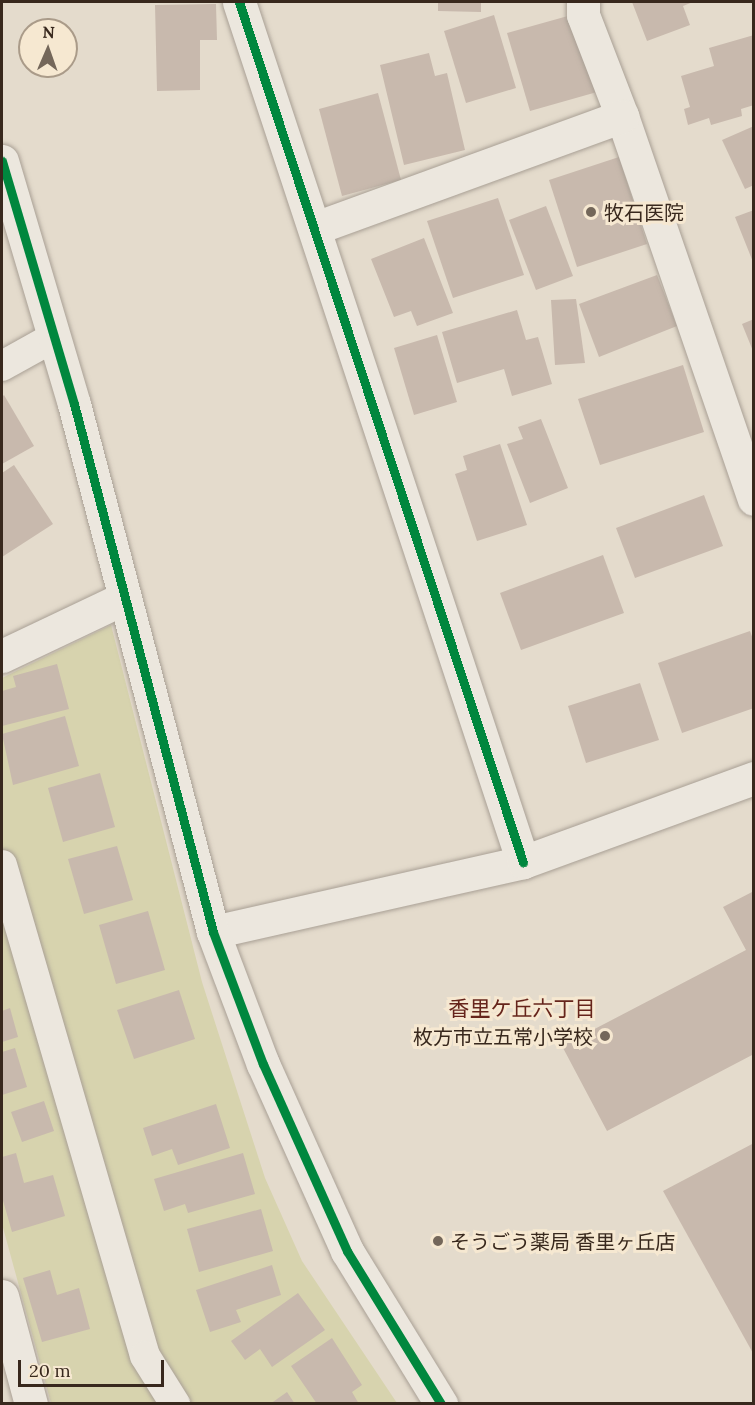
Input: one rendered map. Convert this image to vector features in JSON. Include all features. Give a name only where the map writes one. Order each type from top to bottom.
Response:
[{"type":"street","points":[[239,2],[523,862]]},
{"type":"street","points":[[583,2],[583,15],[622,116],[753,499]]},
{"type":"street","points":[[315,228],[622,116]]},
{"type":"street","points":[[2,161],[54,337],[213,932],[263,1064],[347,1251],[441,1404]]},
{"type":"street","points":[[2,656],[124,598]]},
{"type":"street","points":[[213,932],[523,862],[753,778]]},
{"type":"street","points":[[2,1296],[31,1404]]},
{"type":"lane","points":[[2,366],[54,337]]},
{"type":"lane","points":[[2,865],[145,1356],[176,1404]]},
{"type":"shaded area","points":[[111,625],[202,982],[265,1178],[302,1261],[397,1403],[51,1403],[2,1224],[2,678]]},
{"type":"building","points":[[438,2],[481,2],[481,12],[438,11]]},
{"type":"building","points":[[632,2],[693,2],[683,6],[690,25],[647,41]]},
{"type":"building","points":[[216,4],[217,40],[200,40],[200,90],[157,91],[155,5]]},
{"type":"building","points":[[575,14],[597,92],[530,111],[507,33]]},
{"type":"building","points":[[494,15],[516,88],[466,103],[444,31]]},
{"type":"building","points":[[754,35],[754,105],[741,109],[742,116],[711,125],[709,118],[688,125],[684,109],[690,107],[681,76],[714,66],[709,48]]},
{"type":"building","points":[[429,53],[435,76],[447,73],[465,150],[404,165],[380,65]]},
{"type":"building","points":[[378,93],[401,180],[342,196],[319,109]]},
{"type":"building","points":[[754,126],[754,185],[745,189],[722,140]]},
{"type":"building","points":[[619,157],[647,244],[577,267],[549,180]]},
{"type":"building","points":[[498,198],[524,275],[453,298],[427,221]]},
{"type":"building","points":[[546,206],[573,276],[536,290],[509,220]]},
{"type":"building","points":[[754,210],[754,262],[753,262],[735,217]]},
{"type":"building","points":[[424,238],[453,313],[417,326],[411,311],[394,317],[371,259]]},
{"type":"building","points":[[657,275],[677,326],[599,357],[579,304]]},
{"type":"building","points":[[576,299],[585,363],[555,365],[551,300]]},
{"type":"building","points":[[517,310],[526,340],[538,337],[552,384],[512,396],[504,369],[457,383],[442,332]]},
{"type":"building","points":[[754,319],[754,351],[753,351],[742,324]]},
{"type":"building","points":[[437,335],[457,402],[414,415],[394,348]]},
{"type":"building","points":[[683,365],[704,432],[600,465],[578,399]]},
{"type":"building","points":[[4,395],[34,446],[2,464],[2,397]]},
{"type":"building","points":[[541,419],[568,488],[530,503],[507,444],[523,439],[518,427]]},
{"type":"building","points":[[500,444],[527,525],[477,541],[455,474],[467,470],[463,456]]},
{"type":"building","points":[[14,465],[53,524],[2,557],[2,473]]},
{"type":"building","points":[[704,495],[723,546],[635,578],[616,528]]},
{"type":"building","points":[[603,555],[624,613],[521,650],[500,593]]},
{"type":"building","points":[[750,631],[754,642],[754,708],[682,733],[658,663]]},
{"type":"building","points":[[57,664],[69,709],[2,726],[2,691],[16,687],[13,676]]},
{"type":"building","points":[[640,683],[659,740],[586,763],[568,706]]},
{"type":"building","points":[[65,716],[79,766],[13,785],[2,734]]},
{"type":"building","points":[[100,773],[115,827],[63,842],[48,788]]},
{"type":"building","points":[[117,846],[133,900],[84,914],[68,859]]},
{"type":"building","points":[[754,891],[754,1054],[607,1131],[562,1046],[746,950],[723,907]]},
{"type":"building","points":[[148,911],[165,970],[116,984],[99,925]]},
{"type":"building","points":[[179,990],[195,1039],[134,1059],[117,1010]]},
{"type":"building","points":[[10,1008],[18,1037],[2,1042],[2,1011]]},
{"type":"building","points":[[15,1048],[27,1087],[2,1095],[2,1052]]},
{"type":"building","points":[[44,1101],[54,1131],[22,1142],[11,1112]]},
{"type":"building","points":[[216,1104],[230,1148],[178,1165],[172,1149],[152,1156],[143,1128]]},
{"type":"building","points":[[754,1143],[754,1355],[663,1191]]},
{"type":"building","points":[[16,1153],[24,1183],[53,1175],[65,1216],[12,1232],[2,1197],[2,1157]]},
{"type":"building","points":[[243,1153],[255,1194],[188,1213],[185,1204],[164,1211],[154,1179]]},
{"type":"building","points":[[261,1209],[273,1251],[199,1272],[187,1229]]},
{"type":"building","points":[[272,1265],[281,1295],[236,1310],[241,1322],[210,1332],[196,1290]]},
{"type":"building","points":[[50,1270],[57,1295],[79,1288],[90,1329],[42,1342],[23,1278]]},
{"type":"building","points":[[298,1293],[325,1330],[272,1367],[260,1349],[245,1360],[231,1341]]},
{"type":"building","points":[[332,1338],[362,1385],[352,1392],[359,1404],[317,1404],[291,1366]]},
{"type":"building","points":[[287,1392],[295,1404],[270,1404]]},
{"type":"cycle path","points":[[239,2],[523,862]]},
{"type":"cycle path","points":[[2,161],[74,404],[213,932],[263,1064],[347,1251],[441,1404]]},
{"type":"place","name":"牧石医院","points":[[591,212]]},
{"type":"place","name":"枚方市立五常小学校","points":[[605,1036]]},
{"type":"place","name":"そうごう薬局 香里ヶ丘店","points":[[438,1241]]},
{"type":"district","name":"香里ケ丘六丁目","points":[[522,1009]]}]
